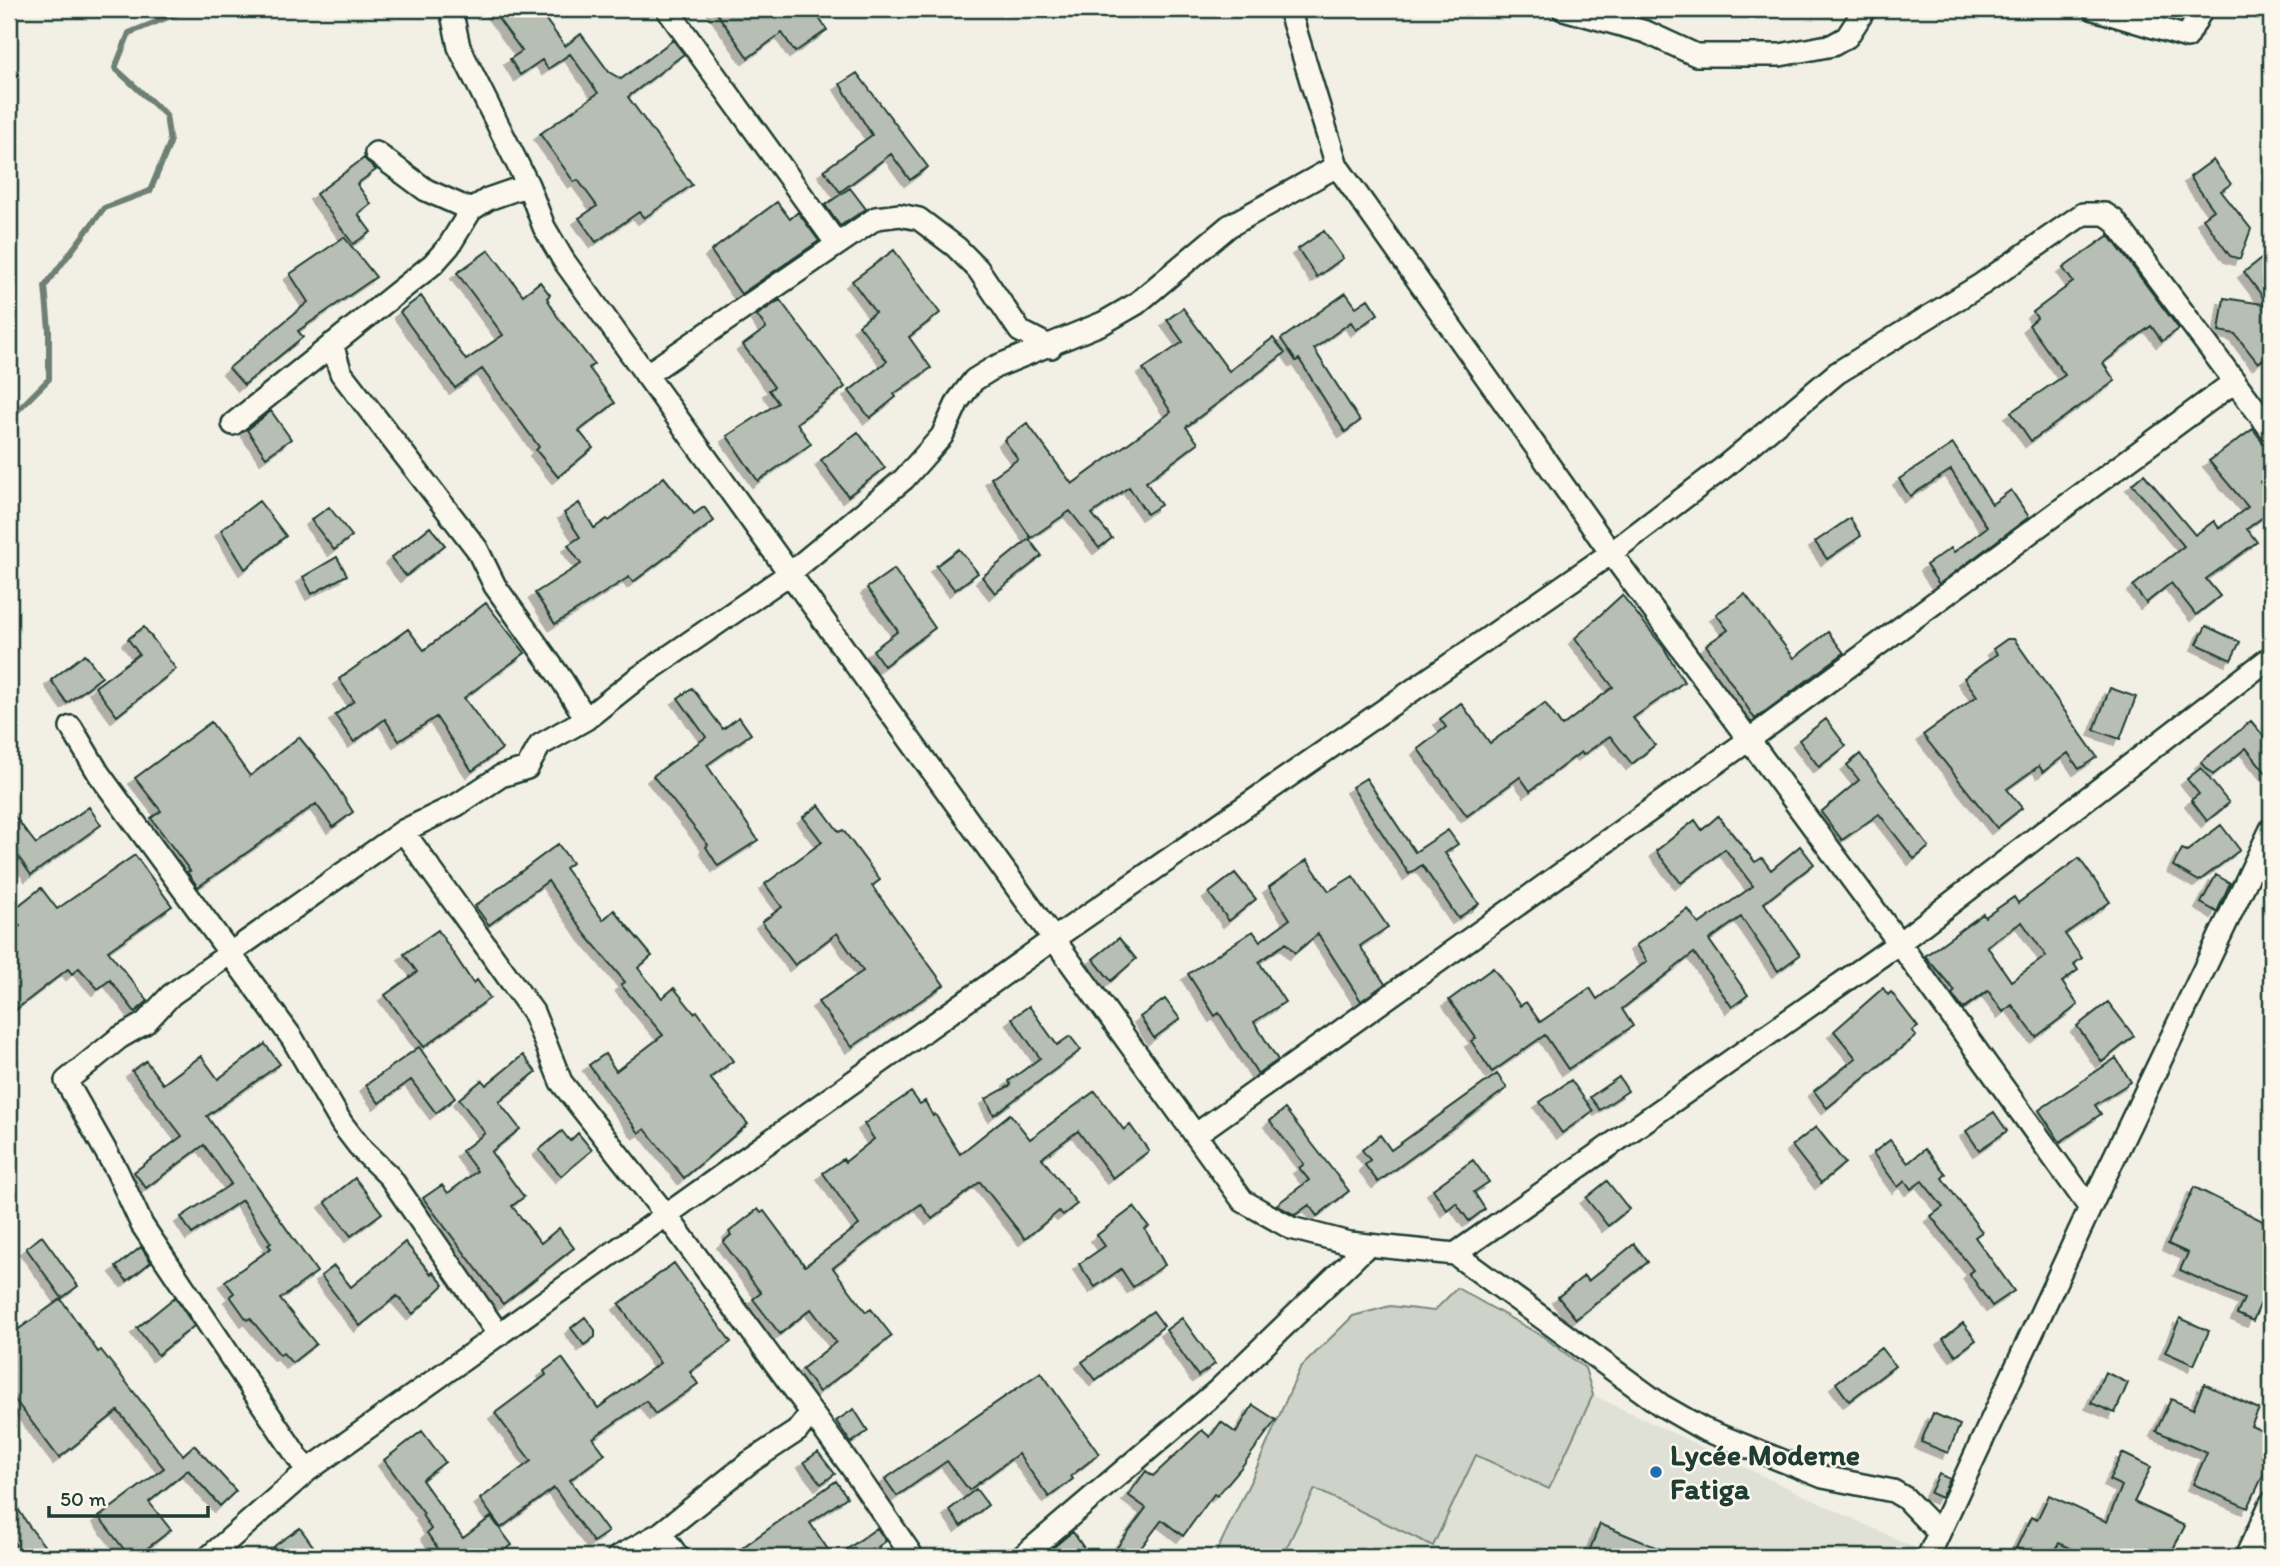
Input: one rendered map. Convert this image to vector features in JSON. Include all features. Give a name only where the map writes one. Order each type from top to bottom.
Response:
[{"type":"street","points":[[451,9],[459,47],[528,185],[544,227],[564,261],[1243,1201],[1291,1228],[1368,1245],[1455,1254],[1661,1405],[1693,1423],[1784,1464],[1823,1478],[1893,1491],[1905,1498],[1939,1533]]},
{"type":"street","points":[[667,9],[837,244]]},
{"type":"street","points":[[1289,9],[1337,166],[1611,553],[1750,739],[2090,1208]]},
{"type":"street","points":[[1563,9],[1646,32],[1696,54],[1780,55],[1833,45],[1847,37],[1866,9]]},
{"type":"street","points":[[2094,9],[2187,37],[2203,9]]},
{"type":"street","points":[[376,153],[426,190],[471,210]]},
{"type":"street","points":[[307,1471],[142,1225],[117,1171],[66,1081],[119,1038],[145,1023],[172,995],[403,831],[457,805],[501,776],[527,768],[540,745],[586,719],[635,680],[789,574],[904,479],[942,436],[958,401],[974,380],[995,367],[1051,346],[1136,304],[1229,226],[1337,166]]},
{"type":"street","points":[[233,424],[433,264],[449,246],[471,210],[488,199],[528,185]]},
{"type":"street","points":[[209,1557],[307,1471],[1052,940],[1611,553],[1723,468],[1837,373],[1982,284],[2083,214],[2105,214],[2114,220],[2271,430]]},
{"type":"street","points":[[646,375],[876,218],[900,215],[919,219],[956,247],[978,270],[1020,331],[1051,346]]},
{"type":"street","points":[[332,344],[341,373],[477,549],[495,586],[562,680],[586,719]]},
{"type":"street","points":[[1195,1135],[1750,739],[2234,382]]},
{"type":"street","points":[[1455,1254],[1899,943],[2271,657]]},
{"type":"street","points":[[71,727],[99,774],[292,1038],[342,1124],[362,1150],[390,1177],[499,1335]]},
{"type":"street","points":[[1928,1557],[2090,1208],[2271,829]]},
{"type":"street","points":[[403,831],[533,1012],[561,1082],[666,1215],[913,1557]]},
{"type":"street","points":[[1022,1557],[1217,1391],[1368,1245]]},
{"type":"street","points":[[618,1557],[661,1533],[750,1462],[797,1431],[811,1413]]},
{"type":"street","points":[[2246,1557],[2271,1503]]},
{"type":"street","points":[[661,1533],[678,1557]]},
{"type":"shaded area","points":[[1457,1288],[1544,1337],[1585,1368],[1593,1395],[1549,1489],[1476,1455],[1433,1546],[1315,1489],[1282,1557],[1214,1557],[1300,1368],[1353,1316],[1390,1306],[1434,1311]]},
{"type":"shaded area","name":"Lycée Moderne Fatiga","points":[[1593,1395],[1917,1549],[1914,1557],[1282,1557],[1314,1489],[1433,1545],[1476,1455],[1549,1489]]},
{"type":"building","points":[[491,9],[538,9],[565,46],[581,34],[609,72],[621,79],[673,40],[684,54],[628,97],[692,185],[644,218],[639,212],[596,242],[579,218],[597,206],[578,180],[574,182],[540,134],[598,93],[570,54],[548,69],[542,60],[520,75],[510,59],[522,51]]},
{"type":"building","points":[[714,9],[813,9],[827,30],[795,52],[782,33],[748,58]]},
{"type":"building","points":[[857,73],[928,167],[910,180],[891,154],[840,192],[824,170],[872,135],[840,84]]},
{"type":"building","points":[[364,158],[376,170],[357,184],[371,204],[358,214],[371,232],[353,244],[316,194]]},
{"type":"building","points":[[2213,160],[2231,184],[2221,191],[2251,229],[2240,259],[2230,256],[2203,218],[2214,210],[2190,177]]},
{"type":"building","points":[[850,188],[866,209],[840,226],[825,205]]},
{"type":"building","points":[[777,202],[790,219],[798,212],[819,241],[741,294],[711,251]]},
{"type":"building","points":[[1324,231],[1343,258],[1317,277],[1298,249]]},
{"type":"building","points":[[2109,235],[2179,329],[2162,341],[2151,326],[2103,363],[2115,381],[2031,441],[2011,412],[2065,375],[2029,325],[2037,318],[2033,312],[2073,282],[2063,268]]},
{"type":"building","points":[[344,237],[376,277],[298,331],[303,337],[244,385],[229,368],[308,302],[290,274]]},
{"type":"building","points":[[489,250],[523,295],[540,282],[550,295],[547,298],[557,316],[594,364],[589,368],[615,403],[579,431],[593,448],[558,477],[536,450],[539,447],[482,369],[455,388],[400,312],[421,296],[466,360],[503,335],[457,273]]},
{"type":"building","points":[[894,250],[940,313],[909,337],[931,368],[894,394],[896,397],[870,418],[849,391],[887,361],[859,325],[875,312],[852,281]]},
{"type":"building","points":[[2264,257],[2271,266],[2271,353],[2258,363],[2235,334],[2219,331],[2224,298],[2269,305],[2244,272]]},
{"type":"building","points":[[1346,293],[1356,307],[1368,299],[1378,314],[1356,330],[1351,322],[1314,349],[1360,421],[1345,432],[1299,359],[1296,361],[1281,339]]},
{"type":"building","points":[[780,300],[845,387],[797,423],[811,444],[758,481],[727,436],[778,403],[769,390],[774,387],[743,345],[766,328],[757,315]]},
{"type":"building","points":[[1183,308],[1229,371],[1273,338],[1285,353],[1186,427],[1198,443],[1146,482],[1161,505],[1147,514],[1129,487],[1092,514],[1112,538],[1099,548],[1070,511],[1031,538],[991,478],[1018,459],[1004,440],[1027,423],[1072,484],[1171,412],[1143,369],[1183,342],[1167,320]]},
{"type":"building","points":[[271,411],[291,439],[266,457],[247,430]]},
{"type":"building","points":[[2253,429],[2271,453],[2271,473],[2260,482],[2271,497],[2271,511],[2247,529],[2257,542],[2206,579],[2220,596],[2196,615],[2171,583],[2146,603],[2133,586],[2184,546],[2132,484],[2144,474],[2195,535],[2214,521],[2219,528],[2248,507],[2209,461]]},
{"type":"building","points":[[858,432],[885,468],[848,496],[821,460]]},
{"type":"building","points":[[1953,444],[1992,504],[2011,490],[2029,517],[1939,584],[1926,565],[1951,548],[1954,552],[1987,527],[1951,470],[1910,496],[1899,479]]},
{"type":"building","points":[[664,477],[694,514],[704,507],[714,521],[633,582],[629,577],[555,624],[535,593],[581,564],[568,545],[580,537],[564,513],[579,503],[594,528],[607,519],[609,521]]},
{"type":"building","points":[[259,501],[286,536],[245,569],[221,530]]},
{"type":"building","points":[[329,507],[352,536],[334,550],[311,520]]},
{"type":"building","points":[[1850,518],[1861,536],[1827,559],[1815,542]]},
{"type":"building","points":[[430,527],[445,545],[406,576],[391,558]]},
{"type":"building","points":[[1029,539],[1042,556],[995,593],[982,577]]},
{"type":"building","points":[[959,549],[978,573],[955,590],[936,566]]},
{"type":"building","points":[[337,557],[347,575],[312,594],[303,577]]},
{"type":"building","points":[[894,569],[935,628],[884,666],[873,650],[898,631],[867,588]]},
{"type":"building","points":[[1745,594],[1794,658],[1828,632],[1844,653],[1755,719],[1706,645],[1728,630],[1716,614]]},
{"type":"building","points":[[1622,595],[1664,648],[1684,682],[1633,718],[1655,745],[1632,764],[1610,736],[1583,755],[1581,752],[1530,791],[1520,777],[1467,816],[1418,749],[1446,727],[1440,719],[1461,703],[1490,743],[1545,703],[1562,726],[1613,687],[1575,638]]},
{"type":"building","points":[[486,603],[525,653],[464,698],[502,749],[472,771],[436,717],[399,741],[385,719],[354,742],[335,715],[354,701],[339,679],[408,629],[424,650]]},
{"type":"building","points":[[2206,626],[2240,642],[2231,660],[2197,644]]},
{"type":"building","points":[[144,627],[176,669],[117,716],[95,687],[139,654],[128,639]]},
{"type":"building","points":[[2007,639],[2014,639],[2097,757],[2079,769],[2068,753],[2043,772],[2039,766],[2007,789],[2022,808],[1997,828],[1923,735],[1977,696],[1964,678],[1997,654],[1993,649]]},
{"type":"building","points":[[85,654],[102,677],[67,703],[51,680]]},
{"type":"building","points":[[692,688],[723,729],[739,717],[751,734],[707,765],[758,840],[718,866],[706,847],[708,845],[653,776],[706,737],[678,698]]},
{"type":"building","points":[[2110,688],[2136,697],[2120,739],[2094,730]]},
{"type":"building","points":[[1826,719],[1846,746],[1819,767],[1799,740]]},
{"type":"building","points":[[2251,721],[2271,745],[2271,779],[2246,748],[2213,775],[2201,762]]},
{"type":"building","points":[[211,722],[250,776],[299,737],[327,771],[353,812],[333,827],[316,804],[198,887],[187,872],[190,871],[151,818],[161,811],[135,778]]},
{"type":"building","points":[[1860,754],[1929,847],[1914,859],[1879,814],[1842,840],[1821,812],[1859,780],[1847,765]]},
{"type":"building","points":[[2201,768],[2229,803],[2207,821],[2191,800],[2199,794],[2187,779]]},
{"type":"building","points":[[1366,778],[1415,852],[1448,830],[1458,844],[1445,853],[1479,904],[1458,918],[1422,865],[1409,874],[1352,787]]},
{"type":"building","points":[[819,805],[839,832],[843,830],[880,880],[872,886],[944,985],[852,1047],[818,1002],[863,971],[837,933],[795,965],[762,922],[782,907],[765,884],[822,842],[803,817]]},
{"type":"building","points":[[89,807],[101,825],[31,875],[9,843],[9,809],[36,844]]},
{"type":"building","points":[[1718,816],[1755,862],[1762,858],[1771,870],[1800,846],[1814,864],[1764,903],[1800,955],[1778,971],[1741,917],[1709,940],[1748,995],[1732,1007],[1694,953],[1622,1009],[1633,1026],[1568,1069],[1545,1035],[1492,1072],[1471,1041],[1476,1038],[1449,1000],[1493,968],[1520,1006],[1526,1002],[1540,1022],[1590,988],[1597,999],[1647,961],[1636,945],[1688,909],[1699,924],[1753,886],[1725,849],[1681,883],[1656,851],[1695,820],[1702,830]]},
{"type":"building","points":[[2221,825],[2240,850],[2199,881],[2173,866],[2182,849],[2187,851]]},
{"type":"building","points":[[558,844],[572,863],[565,868],[603,920],[614,910],[652,956],[638,968],[662,998],[674,988],[694,1013],[697,1011],[733,1061],[710,1078],[748,1124],[684,1178],[645,1129],[639,1133],[589,1065],[605,1054],[616,1071],[663,1035],[621,985],[625,982],[585,934],[548,881],[489,925],[475,906]]},
{"type":"building","points":[[135,855],[172,906],[108,951],[148,1001],[135,1012],[110,980],[98,989],[79,968],[72,974],[68,969],[9,1015],[9,934],[20,926],[9,913],[41,888],[57,909]]},
{"type":"building","points":[[2079,858],[2110,902],[2065,934],[2082,958],[2074,964],[2078,970],[2062,982],[2078,1005],[2036,1037],[2012,1005],[2003,1012],[1988,991],[1963,1009],[1952,994],[1955,991],[1925,956],[1983,914],[1985,917],[2014,897],[2018,903]],"holes":[[[2022,922],[2046,956],[2011,981],[1987,946]]]},
{"type":"building","points":[[1307,860],[1329,891],[1353,876],[1388,927],[1360,946],[1385,984],[1361,1001],[1318,934],[1295,953],[1286,943],[1259,962],[1285,1002],[1254,1022],[1278,1060],[1258,1074],[1219,1013],[1215,1016],[1188,974],[1253,931],[1260,941],[1290,919],[1269,887]]},
{"type":"building","points":[[1235,873],[1256,899],[1229,921],[1209,893]]},
{"type":"building","points":[[2216,875],[2230,883],[2217,912],[2201,903]]},
{"type":"building","points":[[438,930],[473,983],[477,980],[490,998],[424,1047],[385,995],[417,972],[404,954]]},
{"type":"building","points":[[1119,938],[1136,959],[1111,981],[1093,959]]},
{"type":"building","points":[[1883,988],[1888,995],[1891,992],[1918,1027],[1912,1031],[1916,1036],[1827,1108],[1814,1091],[1856,1058],[1834,1031]]},
{"type":"building","points":[[1165,999],[1180,1019],[1154,1038],[1140,1017]]},
{"type":"building","points":[[2108,1002],[2134,1036],[2102,1062],[2077,1026]]},
{"type":"building","points":[[1029,1006],[1057,1045],[1070,1036],[1081,1050],[994,1115],[986,1099],[1011,1085],[1009,1081],[1040,1058],[1012,1018]]},
{"type":"building","points":[[265,1044],[280,1064],[207,1116],[317,1272],[280,1299],[316,1344],[292,1363],[283,1353],[280,1355],[250,1318],[247,1320],[230,1296],[234,1293],[225,1281],[271,1248],[268,1245],[271,1243],[242,1200],[192,1234],[181,1217],[231,1184],[204,1145],[146,1188],[134,1172],[182,1136],[132,1071],[146,1061],[163,1084],[201,1056],[218,1079]]},
{"type":"building","points":[[419,1047],[455,1098],[436,1113],[411,1080],[379,1103],[366,1085]]},
{"type":"building","points":[[523,1055],[536,1072],[499,1102],[520,1129],[491,1152],[524,1197],[512,1206],[541,1243],[559,1228],[574,1248],[503,1304],[423,1198],[442,1185],[448,1193],[477,1171],[462,1151],[485,1133],[459,1099],[482,1080],[486,1085]]},
{"type":"building","points":[[2116,1058],[2131,1082],[2095,1105],[2101,1114],[2060,1142],[2039,1110]]},
{"type":"building","points":[[1497,1074],[1507,1088],[1378,1182],[1365,1165],[1370,1160],[1362,1150],[1380,1135],[1391,1150]]},
{"type":"building","points":[[1619,1077],[1628,1091],[1600,1110],[1590,1097]]},
{"type":"building","points":[[1571,1080],[1593,1111],[1562,1133],[1540,1102]]},
{"type":"building","points":[[1095,1091],[1124,1130],[1130,1125],[1149,1151],[1113,1178],[1078,1131],[1042,1158],[1077,1204],[1063,1215],[1059,1211],[1025,1239],[980,1182],[932,1219],[921,1204],[871,1239],[833,1268],[866,1312],[871,1309],[892,1336],[819,1392],[802,1369],[836,1342],[811,1309],[780,1334],[753,1299],[761,1293],[723,1242],[731,1235],[729,1232],[758,1209],[761,1213],[764,1211],[805,1266],[859,1225],[823,1173],[843,1159],[845,1162],[874,1139],[864,1124],[911,1092],[920,1104],[925,1101],[960,1154],[1010,1114],[1030,1139]]},
{"type":"building","points":[[1285,1109],[1349,1191],[1317,1216],[1309,1205],[1295,1215],[1276,1205],[1309,1180],[1299,1168],[1304,1164],[1270,1121]]},
{"type":"building","points":[[1994,1112],[2007,1131],[1979,1150],[1966,1131]]},
{"type":"building","points":[[1816,1127],[1845,1163],[1821,1183],[1792,1146]]},
{"type":"building","points":[[562,1131],[570,1141],[578,1133],[592,1150],[561,1176],[539,1150]]},
{"type":"building","points":[[1890,1140],[1908,1163],[1925,1149],[1946,1174],[1942,1178],[1982,1232],[1975,1237],[2014,1291],[1992,1306],[1969,1273],[1973,1270],[1931,1216],[1943,1207],[1922,1181],[1911,1189],[1905,1181],[1898,1187],[1873,1153]]},
{"type":"building","points":[[1473,1160],[1489,1182],[1474,1192],[1485,1209],[1469,1221],[1456,1203],[1447,1210],[1433,1189]]},
{"type":"building","points":[[355,1178],[382,1213],[351,1236],[325,1202]]},
{"type":"building","points":[[1607,1181],[1629,1209],[1608,1226],[1586,1198]]},
{"type":"building","points":[[2194,1187],[2271,1225],[2271,1280],[2253,1321],[2237,1314],[2244,1299],[2180,1270],[2188,1253],[2168,1244]]},
{"type":"building","points":[[1134,1207],[1149,1227],[1145,1229],[1165,1265],[1133,1287],[1121,1269],[1095,1287],[1079,1264],[1105,1246],[1097,1235]]},
{"type":"building","points":[[42,1236],[78,1286],[62,1298],[26,1248]]},
{"type":"building","points":[[405,1242],[431,1274],[433,1272],[444,1285],[413,1314],[397,1296],[360,1326],[321,1276],[334,1266],[351,1287]]},
{"type":"building","points":[[1634,1244],[1648,1262],[1576,1319],[1558,1297],[1584,1276],[1588,1281]]},
{"type":"building","points":[[141,1247],[151,1262],[127,1281],[116,1267]]},
{"type":"building","points":[[674,1263],[731,1342],[690,1372],[698,1384],[655,1414],[646,1401],[593,1438],[605,1454],[570,1480],[608,1532],[593,1542],[554,1488],[501,1528],[480,1499],[531,1461],[495,1413],[546,1375],[544,1371],[562,1358],[598,1408],[660,1363],[619,1304]]},
{"type":"building","points":[[175,1297],[194,1326],[158,1355],[137,1328]]},
{"type":"building","points":[[61,1299],[98,1352],[101,1350],[183,1455],[194,1445],[236,1491],[220,1506],[188,1470],[149,1502],[171,1530],[136,1557],[130,1557],[99,1517],[164,1468],[118,1411],[59,1458],[9,1392],[9,1336]]},
{"type":"building","points":[[1153,1311],[1164,1326],[1096,1380],[1082,1362]]},
{"type":"building","points":[[585,1317],[595,1330],[595,1337],[584,1345],[571,1328]]},
{"type":"building","points":[[1182,1318],[1215,1364],[1198,1376],[1166,1330]]},
{"type":"building","points":[[2180,1318],[2209,1331],[2194,1365],[2165,1352]]},
{"type":"building","points":[[1963,1323],[1976,1340],[1956,1355],[1943,1339]]},
{"type":"building","points":[[1881,1348],[1895,1366],[1849,1401],[1836,1383]]},
{"type":"building","points":[[1041,1372],[1099,1454],[1071,1476],[1073,1479],[1049,1497],[1018,1454],[969,1490],[947,1461],[897,1496],[885,1479]]},
{"type":"building","points":[[2105,1372],[2128,1383],[2115,1413],[2091,1403]]},
{"type":"building","points":[[2204,1384],[2259,1409],[2251,1426],[2271,1435],[2262,1456],[2270,1460],[2248,1508],[2193,1484],[2207,1453],[2156,1431],[2171,1399],[2193,1409]]},
{"type":"building","points":[[1253,1405],[1276,1420],[1240,1469],[1217,1496],[1214,1494],[1183,1536],[1162,1520],[1134,1557],[1110,1557],[1146,1508],[1128,1495],[1146,1471],[1153,1476],[1202,1430],[1210,1437],[1221,1422],[1236,1433]]},
{"type":"building","points":[[854,1409],[868,1431],[851,1443],[836,1421]]},
{"type":"building","points":[[1933,1413],[1960,1425],[1948,1453],[1921,1442]]},
{"type":"building","points":[[422,1431],[445,1462],[422,1480],[463,1538],[491,1517],[512,1545],[495,1557],[444,1557],[427,1533],[431,1529],[422,1515],[424,1514],[384,1460]]},
{"type":"building","points":[[818,1452],[835,1474],[821,1484],[804,1462]]},
{"type":"building","points":[[2122,1453],[2151,1467],[2134,1502],[2185,1526],[2169,1557],[2088,1557],[2059,1543],[2052,1557],[2036,1557],[2016,1548],[2031,1517],[2037,1520],[2049,1495],[2107,1522],[2122,1486],[2109,1480]]},
{"type":"building","points":[[1939,1474],[1950,1479],[1941,1498],[1930,1493]]},
{"type":"building","points":[[836,1481],[847,1497],[810,1523],[833,1557],[750,1557],[743,1547]]},
{"type":"building","points":[[976,1489],[988,1505],[961,1526],[949,1510]]},
{"type":"building","points":[[9,1495],[53,1557],[9,1557],[9,1550],[16,1545],[9,1535]]},
{"type":"building","points":[[1600,1524],[1679,1557],[1587,1557]]},
{"type":"building","points":[[300,1528],[321,1557],[262,1557],[277,1544]]},
{"type":"building","points":[[877,1528],[886,1541],[878,1547],[885,1557],[836,1557]]},
{"type":"building","points":[[1073,1532],[1090,1557],[1042,1557],[1067,1536]]},
{"type":"waterway","points":[[9,419],[49,379],[49,330],[45,286],[104,208],[150,191],[170,143],[166,115],[115,68],[129,33],[188,9]]},
{"type":"place","name":"Lycée Moderne Fatiga","points":[[1656,1472]]}]
